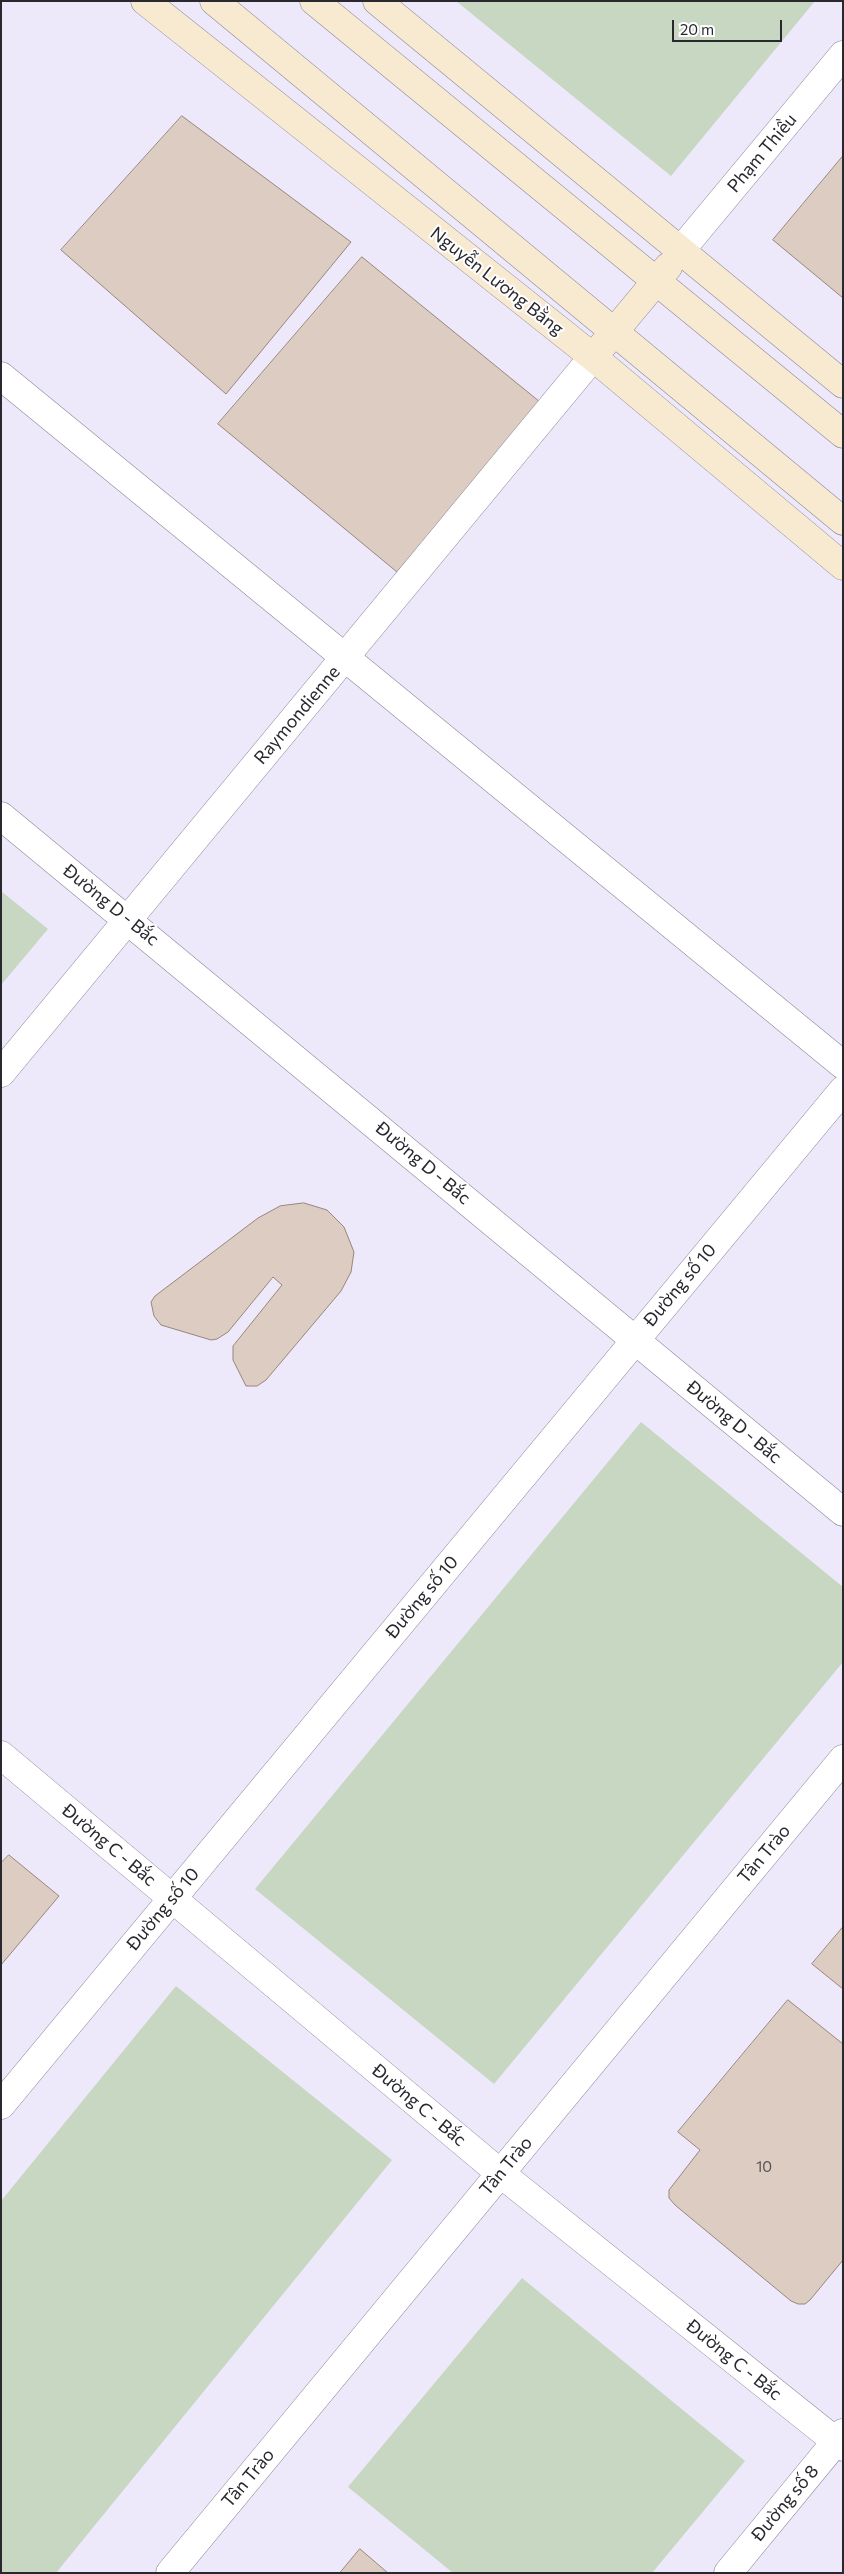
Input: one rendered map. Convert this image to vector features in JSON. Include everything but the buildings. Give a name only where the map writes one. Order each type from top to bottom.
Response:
[{"type":"main road","name":"Nguyễn Lương Bằng","points":[[145,1],[593,357],[843,566]]},
{"type":"main road","name":"Nguyễn Lương Bằng","points":[[214,1],[843,521]]},
{"type":"main road","points":[[314,1],[843,434]]},
{"type":"main road","points":[[377,1],[843,384]]},
{"type":"main road","points":[[593,357],[681,250]]},
{"type":"street","name":"Phạm Thiều","points":[[681,250],[843,55]]},
{"type":"street","name":"Raymondienne","points":[[1,1072],[593,357]]},
{"type":"street","points":[[1,376],[843,1064]]},
{"type":"street","name":"Đường D - Bắc","points":[[1,816],[128,919],[843,1512]]},
{"type":"street","name":"Đường số 10","points":[[1,2105],[843,1090]]},
{"type":"street","name":"Đường C - Bắc","points":[[1,1755],[500,2173],[841,2441]]},
{"type":"street","name":"Tân Trào","points":[[170,2573],[843,1759]]},
{"type":"street","name":"Đường số 8","points":[[728,2573],[841,2441]]},
{"type":"green space","points":[[456,1],[815,1],[671,176]]},
{"type":"green space","points":[[1,891],[48,929],[1,985]]},
{"type":"green space","points":[[641,1422],[843,1587],[843,1662],[494,2084],[255,1889]]},
{"type":"green space","points":[[176,1986],[392,2160],[56,2573],[1,2573],[1,2201]]},
{"type":"green space","points":[[522,2278],[745,2461],[652,2573],[453,2573],[348,2487]]}]
